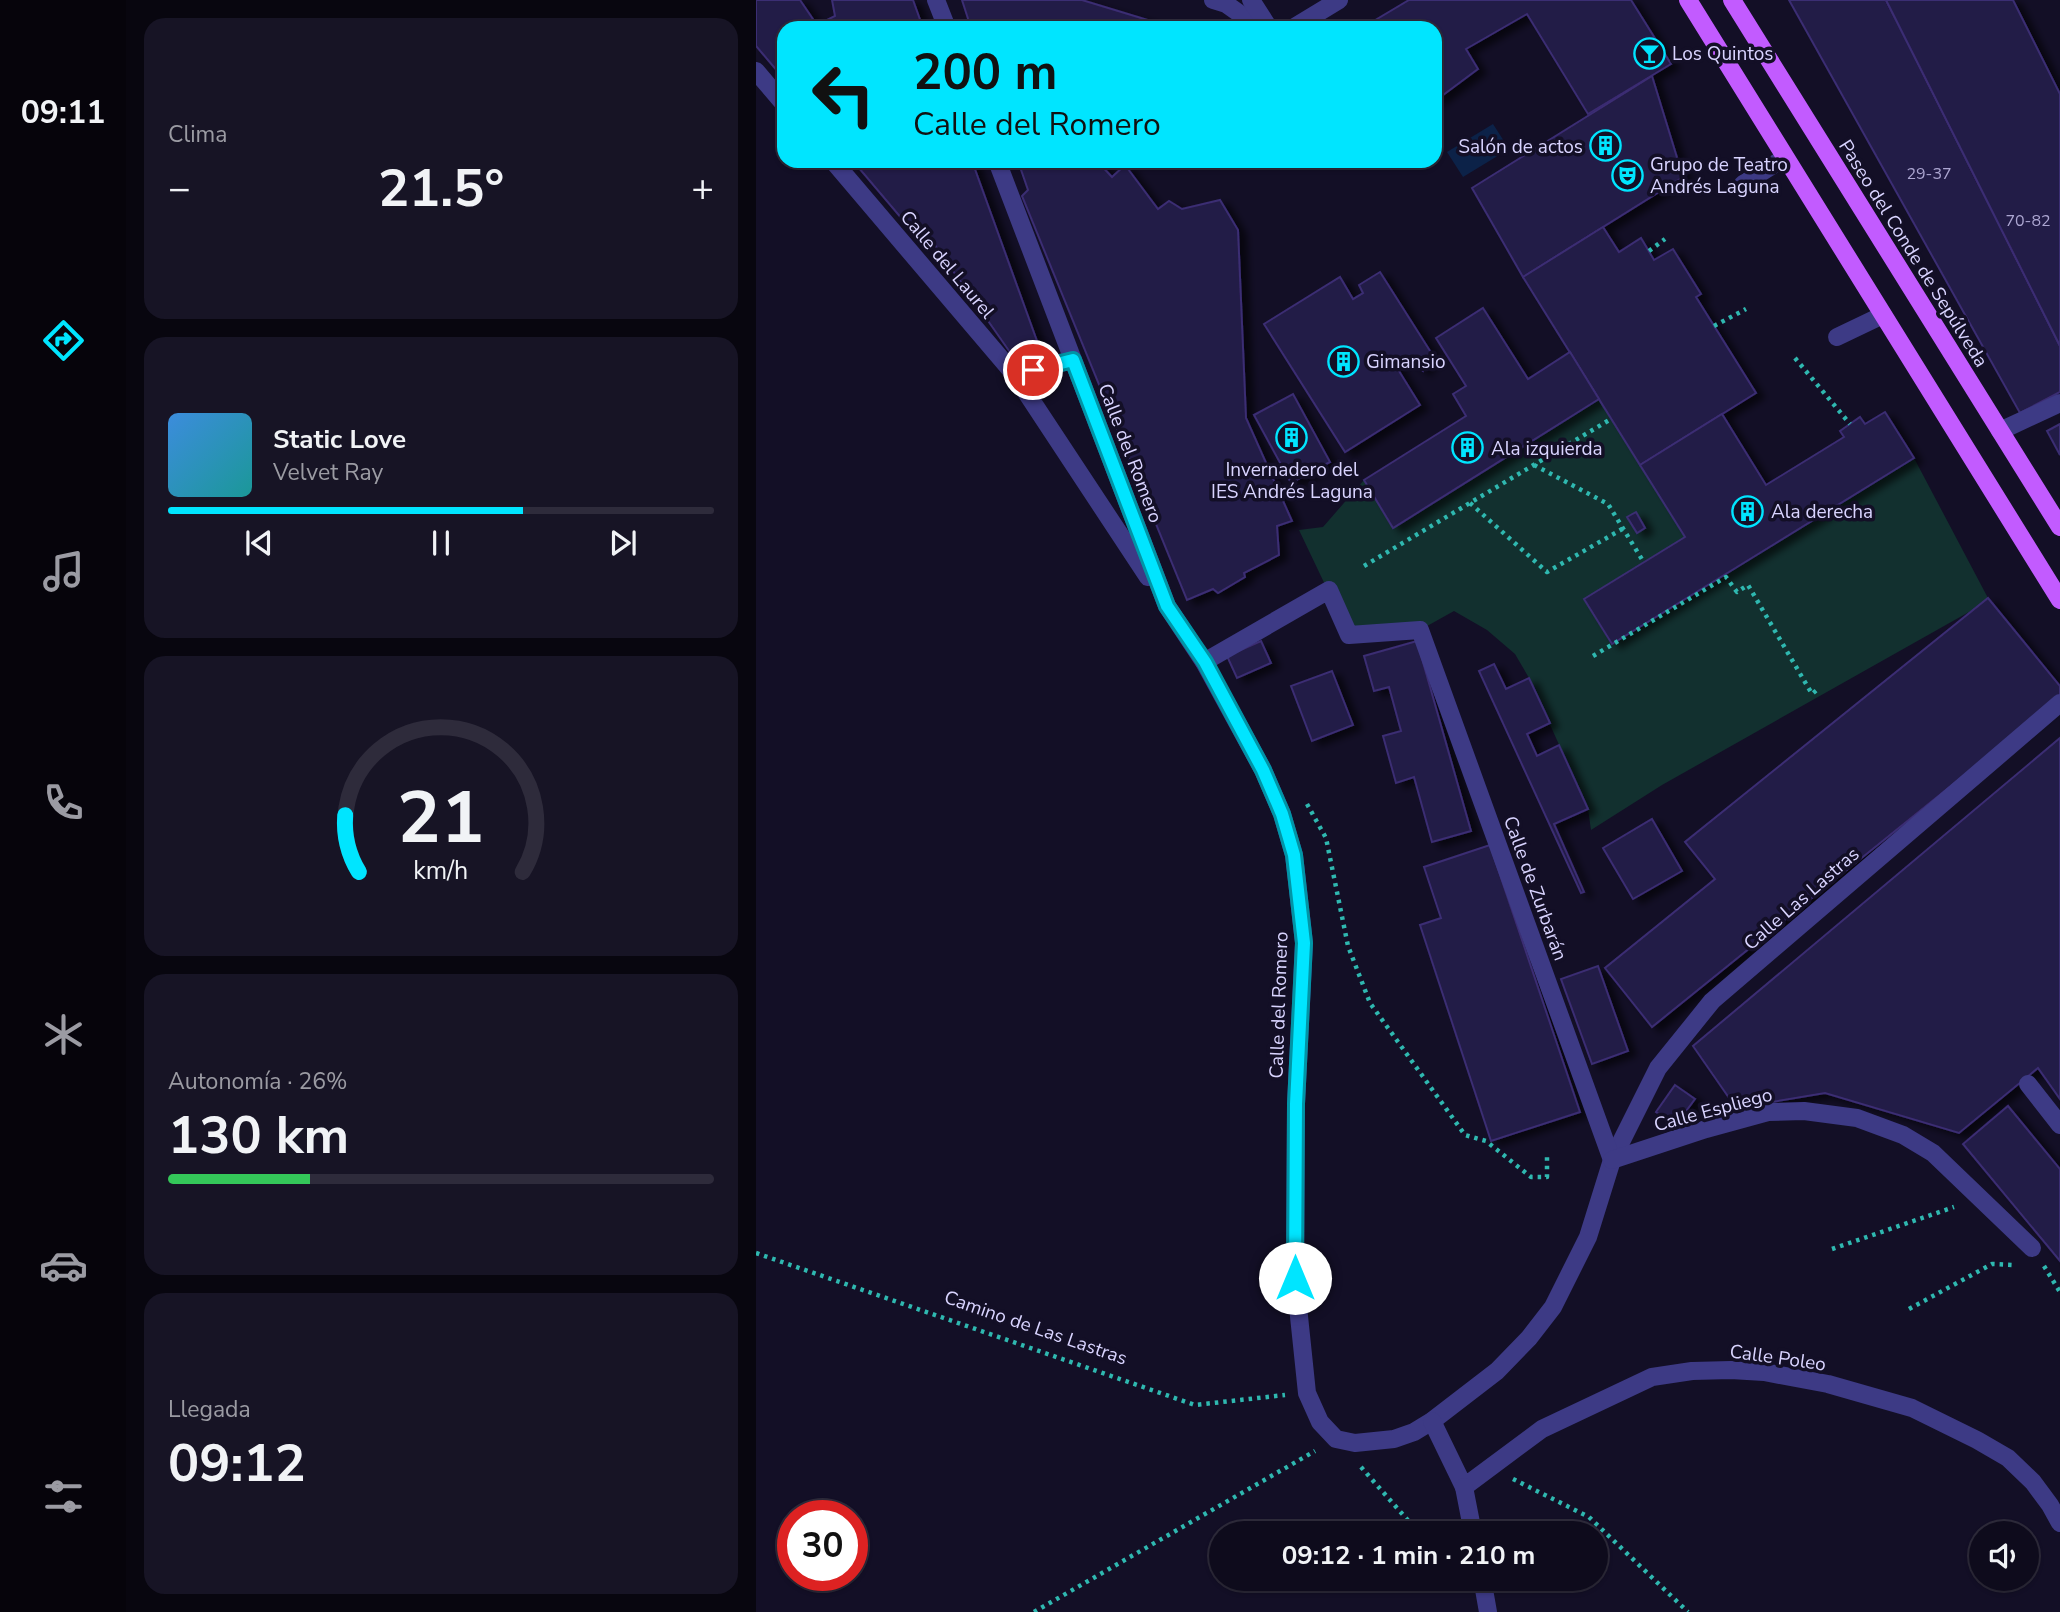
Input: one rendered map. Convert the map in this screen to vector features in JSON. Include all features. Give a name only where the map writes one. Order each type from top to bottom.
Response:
[{"type":"main road","points":[[1688,0],[2060,600]]},
{"type":"main road","name":"Paseo del Conde de Sepúlveda","points":[[1732,0],[2060,527]]},
{"type":"street","points":[[936,0],[944,21]]},
{"type":"street","points":[[1213,0],[1227,4],[1250,21]]},
{"type":"street","points":[[1251,0],[1264,21]]},
{"type":"street","points":[[1304,21],[1339,0]]},
{"type":"street","points":[[756,71],[777,96]]},
{"type":"street","points":[[1743,184],[1784,158]]},
{"type":"street","name":"Calle del Laurel","points":[[839,168],[1014,374],[1167,606]]},
{"type":"street","name":"Calle del Romero","points":[[1000,168],[1167,606],[1205,662],[1263,770],[1282,814],[1294,855],[1304,943],[1296,1104],[1295,1278],[1307,1393],[1320,1422],[1336,1439]]},
{"type":"street","points":[[1837,337],[1883,315]]},
{"type":"street","points":[[1014,374],[1073,360]]},
{"type":"street","points":[[2000,431],[2060,403]]},
{"type":"street","name":"Calle de Zurbarán","points":[[1205,662],[1329,590],[1349,635],[1420,631],[1612,1160]]},
{"type":"street","name":"Calle Las Lastras","points":[[1336,1439],[1355,1443],[1394,1438],[1414,1432],[1497,1371],[1529,1338],[1553,1307],[1588,1237],[1612,1160],[1658,1068],[1712,1001],[2060,702]]},
{"type":"street","points":[[2028,1084],[2060,1125]]},
{"type":"street","name":"Calle Espliego","points":[[1612,1160],[1768,1112],[1804,1111],[1857,1118],[1903,1135],[1933,1153],[2032,1248]]},
{"type":"street","name":"Calle Poleo","points":[[1464,1487],[1542,1429],[1652,1377],[1692,1371],[1731,1370],[1828,1384],[1912,1408],[2007,1458],[2033,1482],[2060,1523]]},
{"type":"street","points":[[1432,1421],[1464,1487],[1471,1521]]},
{"type":"street","points":[[1484,1591],[1488,1612]]},
{"type":"path","points":[[1649,251],[1665,239]]},
{"type":"path","points":[[1714,326],[1746,309]]},
{"type":"path","points":[[1795,358],[1850,424]]},
{"type":"path","points":[[1364,566],[1611,419]]},
{"type":"path","points":[[1533,465],[1608,504],[1643,561]]},
{"type":"path","points":[[1470,503],[1547,572],[1624,528]]},
{"type":"path","points":[[1593,656],[1726,577],[1737,592],[1748,585],[1812,694],[1818,689]]},
{"type":"path","points":[[1301,793],[1326,838],[1348,946],[1370,1003],[1465,1135],[1486,1141],[1531,1177],[1547,1177],[1547,1153]]},
{"type":"path","points":[[1832,1249],[1981,1197]]},
{"type":"path","name":"Camino de Las Lastras","points":[[756,1253],[1195,1405],[1307,1393]]},
{"type":"path","points":[[1909,1308],[1992,1264],[2017,1265]]},
{"type":"path","points":[[1034,1612],[1336,1439],[1408,1521]]},
{"type":"path","points":[[1490,1468],[1589,1517],[1688,1612]]},
{"type":"green space","points":[[1599,399],[1685,537],[1584,599],[1611,644],[1914,458],[1988,598],[1976,608],[1662,785],[1591,830],[1588,809],[1529,678],[1515,654],[1487,630],[1454,611],[1420,630],[1349,635],[1299,530],[1323,527],[1364,480],[1394,528]]},
{"type":"water","points":[[1493,124],[1509,149],[1463,177],[1447,152]]},
{"type":"building","points":[[756,0],[800,0],[814,21],[777,21],[777,71],[756,46]]},
{"type":"building","points":[[832,0],[913,0],[920,21],[825,21],[835,16]]},
{"type":"building","points":[[962,0],[1082,0],[1151,21],[969,21]]},
{"type":"building","points":[[1409,0],[1631,0],[1671,64],[1588,114],[1527,14],[1466,49],[1478,69],[1442,96],[1442,21],[1374,21]]},
{"type":"building","points":[[1789,0],[1886,0],[2060,346],[2060,392],[2020,413]]},
{"type":"building","points":[[1886,0],[2013,0],[2060,94],[2060,346]]},
{"type":"building","name":"Salón de actos","points":[[1652,76],[1683,177],[1523,277],[1472,188]]},
{"type":"building","points":[[859,168],[975,168],[1037,341],[1012,355],[918,221],[908,226]]},
{"type":"building","points":[[1020,168],[1104,168],[1112,177],[1122,168],[1127,168],[1158,209],[1169,201],[1182,209],[1220,200],[1238,230],[1246,418],[1292,521],[1277,526],[1279,555],[1244,573],[1245,577],[1218,593],[1213,589],[1187,600],[1022,196],[1028,190]]},
{"type":"building","points":[[1603,227],[1619,252],[1641,238],[1654,260],[1673,249],[1701,294],[1696,297],[1756,393],[1640,465],[1523,277]]},
{"type":"building","name":"Gimansio","points":[[1380,272],[1432,354],[1423,371],[1406,357],[1394,363],[1420,405],[1345,452],[1264,324],[1340,277],[1353,299],[1363,293],[1359,285]]},
{"type":"building","name":"Ala izquierda","points":[[1483,308],[1528,379],[1570,352],[1599,399],[1393,528],[1364,480],[1466,416],[1453,394],[1466,386],[1436,338]]},
{"type":"building","name":"Invernadero del IES Andrés Laguna","points":[[1293,394],[1330,462],[1291,483],[1254,415]]},
{"type":"building","name":"Ala derecha","points":[[1885,412],[1914,458],[1612,644],[1584,599],[1685,537],[1640,465],[1722,414],[1766,485],[1844,437],[1840,431],[1860,417],[1865,424]]},
{"type":"building","points":[[2060,424],[2060,455],[2047,431]]},
{"type":"building","points":[[1636,512],[1645,528],[1637,533],[1627,517]]},
{"type":"building","points":[[1988,598],[2060,686],[2060,698],[1652,1027],[1605,968],[1715,879],[1685,842]]},
{"type":"building","points":[[1261,641],[1271,663],[1237,678],[1227,656]]},
{"type":"building","points":[[1417,641],[1471,831],[1432,842],[1414,777],[1396,783],[1383,736],[1401,731],[1389,687],[1374,691],[1364,656]]},
{"type":"building","points":[[1494,664],[1506,689],[1529,678],[1550,723],[1527,734],[1537,756],[1559,745],[1588,809],[1554,824],[1584,892],[1581,893],[1479,671]]},
{"type":"building","points":[[1332,671],[1353,725],[1312,741],[1291,686]]},
{"type":"building","points":[[2060,738],[2060,1099],[2038,1068],[1959,1133],[1825,1093],[1736,1108],[1693,1046]]},
{"type":"building","points":[[1652,819],[1682,871],[1633,899],[1603,848]]},
{"type":"building","points":[[1490,845],[1580,1112],[1491,1141],[1420,925],[1441,918],[1424,867]]},
{"type":"building","points":[[1598,966],[1628,1051],[1592,1064],[1561,979]]},
{"type":"building","points":[[1675,1085],[1695,1099],[1675,1126],[1656,1112]]},
{"type":"building","points":[[2008,1106],[2060,1169],[2060,1261],[1963,1144]]},
{"type":"place","name":"Los Quintos","points":[[1649,53]]},
{"type":"place","name":"Salón de actos","points":[[1606,146]]},
{"type":"place","name":"Grupo de Teatro Andrés Laguna","points":[[1627,175]]},
{"type":"place","name":"Gimansio","points":[[1343,361]]},
{"type":"place","name":"Invernadero del IES Andrés Laguna","points":[[1292,438]]},
{"type":"place","name":"Ala izquierda","points":[[1468,448]]},
{"type":"place","name":"Ala derecha","points":[[1748,511]]},
{"type":"route","points":[[1033,370],[1073,360],[1167,606],[1205,662],[1236,717],[1282,814],[1294,855],[1304,943],[1296,1104],[1295,1278]]}]
